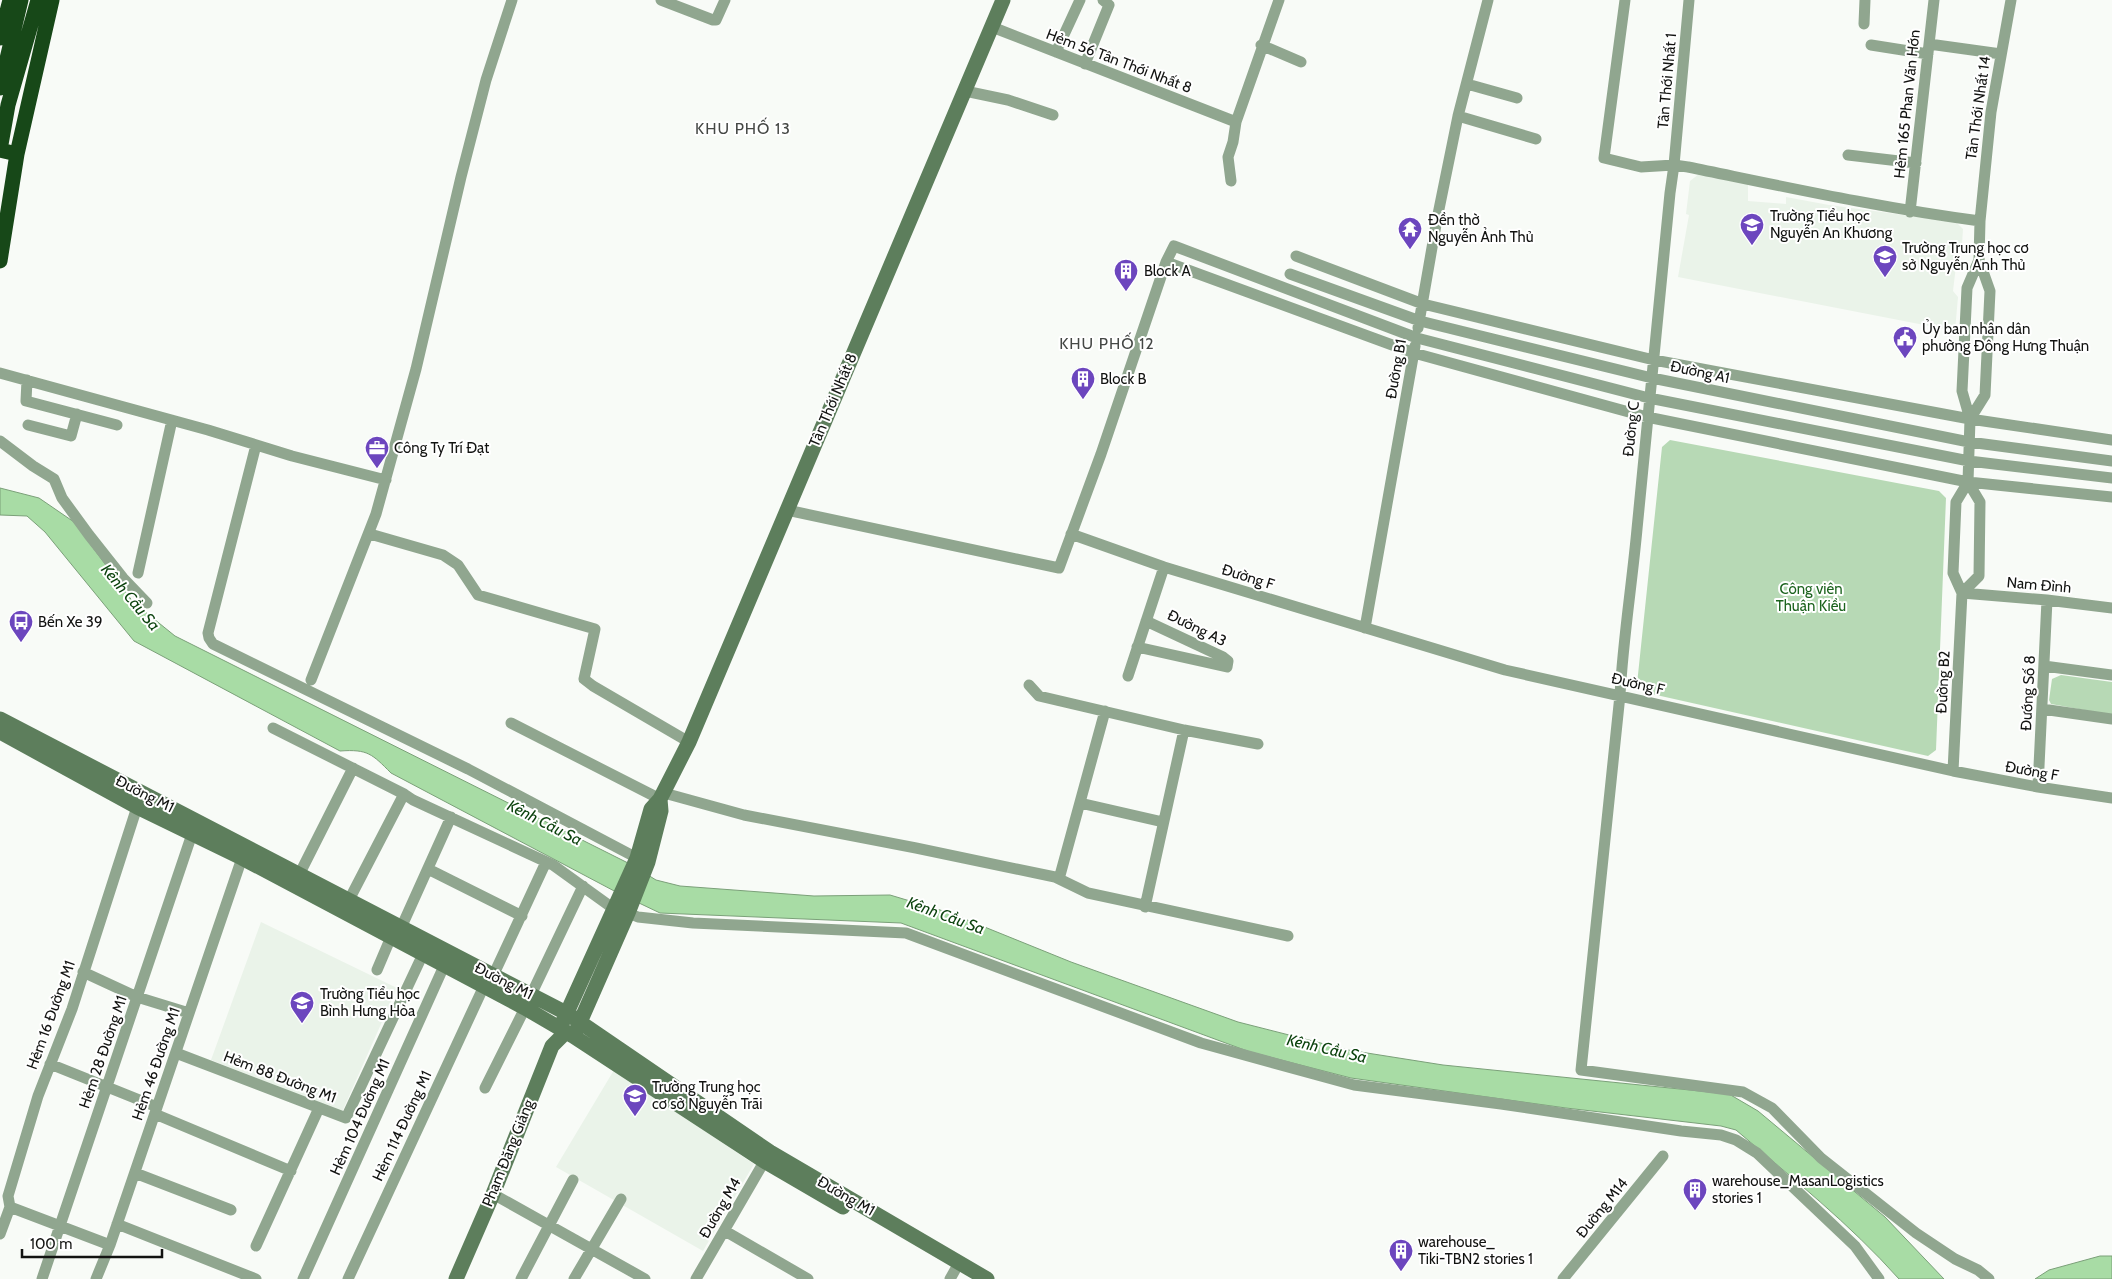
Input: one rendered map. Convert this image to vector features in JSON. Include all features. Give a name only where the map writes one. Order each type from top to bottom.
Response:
[{"type":"highway","points":[[0,38],[10,0]]},
{"type":"highway","points":[[0,88],[21,0]]},
{"type":"highway","points":[[17,154],[0,150],[8,105],[38,0]]},
{"type":"highway","points":[[0,261],[17,154],[52,0]]},
{"type":"street","points":[[311,680],[370,534],[386,480],[416,369],[486,80],[512,0]]},
{"type":"street","points":[[661,0],[713,20],[716,20],[719,16],[725,0]]},
{"type":"street","name":"Tân Thới Nhất 8","points":[[621,911],[642,860],[651,809],[662,796],[689,742],[1004,0]]},
{"type":"street","points":[[1056,52],[1080,0]]},
{"type":"street","points":[[1085,64],[1110,5],[1103,0]]},
{"type":"street","points":[[1231,181],[1228,157],[1234,142],[1236,122],[1261,45],[1279,0]]},
{"type":"street","name":"Đường B1","points":[[1365,628],[1437,219],[1458,116],[1488,0]]},
{"type":"street","points":[[1625,0],[1604,158],[1641,167],[1674,166],[1910,212],[1980,221]]},
{"type":"street","name":"Tân Thới Nhất 1","points":[[1674,166],[1689,0]]},
{"type":"street","points":[[1864,24],[1865,0]]},
{"type":"street","name":"Hẻm 165 Phan Văn Hớn","points":[[1910,212],[1934,0]]},
{"type":"street","name":"Tân Thới Nhất 14","points":[[1980,221],[1991,112],[2011,0]]},
{"type":"street","name":"Hẻm 56 Tân Thới Nhất 8","points":[[992,27],[1236,122]]},
{"type":"street","points":[[1261,45],[1301,62]]},
{"type":"street","points":[[1871,46],[2001,54]]},
{"type":"street","points":[[1466,84],[1518,98]]},
{"type":"street","points":[[964,91],[1008,100],[1053,115]]},
{"type":"street","points":[[1458,116],[1536,140]]},
{"type":"street","points":[[1848,155],[1916,163]]},
{"type":"street","name":"Đường C","points":[[1674,166],[1581,1070],[1743,1092],[1772,1108],[1821,1158],[1916,1233],[1955,1259],[1978,1270],[1989,1279]]},
{"type":"street","name":"Đường B2","points":[[1970,419],[1985,395],[1990,291],[1979,260],[1980,221]]},
{"type":"street","points":[[787,510],[1059,568],[1107,436],[1166,262],[1174,246],[1416,338],[1649,398],[1969,461],[2112,478]]},
{"type":"street","name":"Đường A1","points":[[1296,256],[1422,304],[1654,360],[1970,419],[2112,440]]},
{"type":"street","name":"Đường B2","points":[[1953,772],[1962,593],[1953,573],[1956,502],[1968,482],[1970,419],[1962,391],[1967,288],[1979,260]]},
{"type":"street","points":[[1166,262],[1414,353],[1647,417],[1968,482],[2112,497]]},
{"type":"street","name":"Đường A1","points":[[1290,274],[1420,321],[1652,378],[1969,442],[2112,461]]},
{"type":"street","points":[[0,373],[172,420],[292,456],[386,480]]},
{"type":"street","points":[[27,380],[26,401],[117,424]]},
{"type":"street","points":[[28,425],[71,436],[77,414]]},
{"type":"street","points":[[138,573],[172,420]]},
{"type":"street","points":[[0,441],[54,479],[62,498],[89,536],[123,578],[147,603]]},
{"type":"street","points":[[256,445],[209,628],[210,641],[420,747],[468,769],[642,860]]},
{"type":"street","points":[[1962,593],[1979,576],[1980,502],[1968,482]]},
{"type":"street","points":[[370,534],[443,554],[458,565],[478,595],[595,629],[584,679],[689,742]]},
{"type":"street","name":"Đường F","points":[[1071,534],[1164,567],[1505,670],[1953,772],[2112,798]]},
{"type":"street","points":[[1128,676],[1164,567]]},
{"type":"street","name":"Nam Đình","points":[[1962,593],[2112,608]]},
{"type":"street","name":"Đướng Số 8","points":[[2038,787],[2047,600]]},
{"type":"street","name":"Đường A3","points":[[1137,647],[1227,668],[1228,660],[1223,657],[1146,621]]},
{"type":"street","points":[[2044,666],[2112,675]]},
{"type":"street","points":[[1029,685],[1039,696],[1184,730],[1258,744]]},
{"type":"street","points":[[2042,709],[2112,719]]},
{"type":"street","points":[[1059,879],[1105,711]]},
{"type":"street","name":"Đường M1","points":[[0,719],[194,827],[242,858],[396,932],[528,1002],[574,1018],[767,1156]]},
{"type":"street","points":[[511,723],[662,796],[744,815],[916,848],[1059,879],[1088,894],[1288,936]]},
{"type":"street","points":[[273,728],[413,800],[546,862],[621,911],[638,917],[693,923],[906,933],[1201,1043],[1354,1085],[1721,1135],[1736,1140],[1757,1153],[1855,1246],[1879,1279]]},
{"type":"street","points":[[1146,907],[1184,730]]},
{"type":"street","name":"Đường M1","points":[[0,732],[137,807],[194,827],[299,874],[349,900],[396,932],[423,954],[444,966],[489,981]]},
{"type":"street","points":[[299,874],[352,768]]},
{"type":"street","points":[[349,900],[404,794]]},
{"type":"street","points":[[1080,803],[1163,822]]},
{"type":"street","name":"Hẻm 16 Đường M1","points":[[0,1234],[10,1208],[8,1196],[38,1096],[72,1009],[137,807]]},
{"type":"street","points":[[377,970],[428,869],[451,817]]},
{"type":"street","name":"Hẻm 28 Đường M1","points":[[42,1279],[194,827]]},
{"type":"street","name":"Hẻm 46 Đường M1","points":[[96,1279],[110,1245],[242,858]]},
{"type":"street","name":"Hẻm 114 Đường M1","points":[[348,1279],[546,862]]},
{"type":"street","points":[[428,869],[522,916]]},
{"type":"street","points":[[485,1088],[583,886]]},
{"type":"street","name":"Phạm Đăng Giảng","points":[[456,1279],[493,1194],[552,1046],[566,1032],[574,1018],[621,911]]},
{"type":"street","name":"Hẻm 88 Đường M1","points":[[176,1053],[346,1118],[423,954]]},
{"type":"street","name":"Hẻm 104 Đường M1","points":[[303,1279],[444,966]]},
{"type":"street","points":[[83,972],[137,997],[189,1013]]},
{"type":"street","name":"Đường M1","points":[[528,1002],[566,1032],[968,1279]]},
{"type":"street","points":[[50,1064],[106,1087],[291,1171]]},
{"type":"street","points":[[256,1246],[319,1108]]},
{"type":"street","name":"Đường M4","points":[[696,1279],[767,1156]]},
{"type":"street","name":"Đường M14","points":[[1563,1279],[1663,1156]]},
{"type":"street","points":[[135,1172],[231,1210]]},
{"type":"street","points":[[521,1279],[572,1180]]},
{"type":"street","points":[[493,1194],[644,1279]]},
{"type":"street","points":[[574,1279],[622,1199]]},
{"type":"street","points":[[10,1208],[110,1245]]},
{"type":"street","points":[[117,1224],[256,1279]]},
{"type":"street","points":[[724,1230],[808,1279]]},
{"type":"street","name":"Đường M1","points":[[954,1271],[987,1279]]},
{"type":"shaded area","points":[[1699,174],[1748,183],[1748,201],[1786,204],[1786,197],[1829,205],[1956,222],[1963,229],[1961,260],[1956,266],[1953,291],[1958,297],[1955,331],[1678,277],[1689,215],[1686,214],[1690,181]]},
{"type":"shaded area","name":"Trường Tiểu học Bình Hưng Hòa","points":[[261,922],[397,988],[342,1112],[211,1060]]},
{"type":"shaded area","name":"Trường Trung học cơ sở Nguyễn Trãi","points":[[614,1070],[754,1164],[703,1251],[556,1167]]},
{"type":"green space","name":"Công viên Thuận Kiều","points":[[1670,440],[1939,491],[1946,498],[1936,750],[1928,756],[1643,692],[1637,684],[1662,447]]},
{"type":"green space","points":[[2061,675],[2112,682],[2112,715],[2051,704],[2049,700],[2052,679]]},
{"type":"water","name":"Kênh Cầu Sa","points":[[0,488],[39,498],[74,522],[133,602],[175,636],[630,864],[656,880],[680,886],[814,896],[890,895],[950,913],[1071,962],[1238,1022],[1348,1050],[1443,1065],[1729,1094],[1758,1111],[1885,1217],[1944,1279],[1899,1279],[1841,1220],[1736,1130],[1721,1126],[1566,1108],[1351,1078],[1250,1052],[901,923],[660,913],[618,893],[391,773],[369,754],[357,751],[340,751],[134,641],[45,532],[27,516],[0,515]]},
{"type":"water","points":[[2100,1256],[2112,1256],[2112,1279],[2035,1279],[2049,1270]]},
{"type":"place","name":"Trường Tiểu học Nguyễn An Khương","points":[[1752,246]]},
{"type":"place","name":"Đền thờ Nguyễn Ảnh Thủ","points":[[1410,250]]},
{"type":"place","name":"Trường Trung học cơ sở Nguyễn Anh Thủ","points":[[1885,278]]},
{"type":"place","name":"Block A","points":[[1126,292]]},
{"type":"place","name":"Ủy ban nhân dân phường Đông Hưng Thuận","points":[[1905,359]]},
{"type":"place","name":"Block B","points":[[1083,400]]},
{"type":"place","name":"Công Ty Trí Đạt","points":[[377,469]]},
{"type":"place","name":"Bến Xe 39","points":[[21,643]]},
{"type":"place","name":"Trường Tiểu học Bình Hưng Hòa","points":[[302,1024]]},
{"type":"place","name":"Trường Trung học cơ sở Nguyễn Trãi","points":[[635,1117]]},
{"type":"place","name":"warehouse_MasanLogistics stories 1","points":[[1695,1211]]},
{"type":"place","name":"warehouse_ Tiki-TBN2 stories 1","points":[[1401,1272]]},
{"type":"district","name":"KHU PHỐ 13","points":[[743,128]]},
{"type":"district","name":"KHU PHỐ 12","points":[[1107,343]]}]
